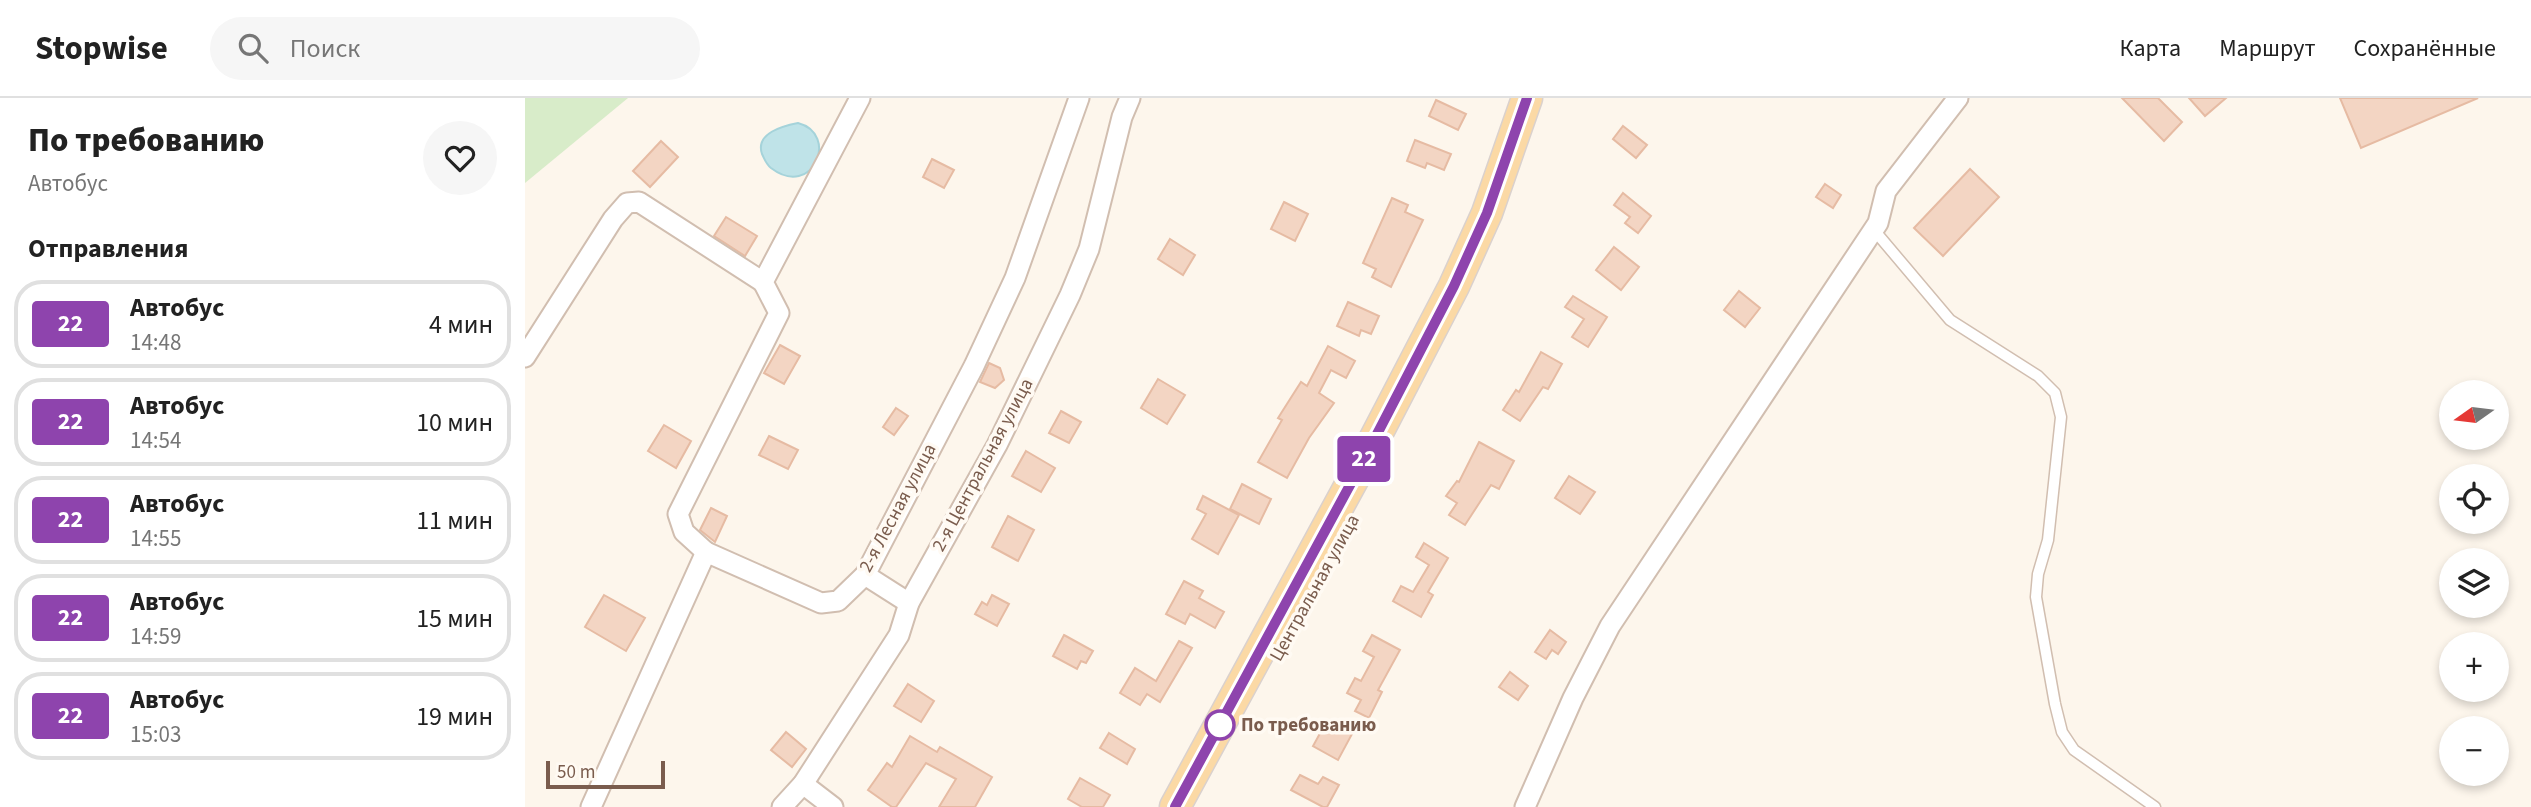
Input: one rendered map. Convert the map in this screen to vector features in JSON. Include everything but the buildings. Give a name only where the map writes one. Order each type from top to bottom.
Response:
[{"type":"main road","name":"Центральная улица","points":[[1175,807],[1362,463],[1454,286],[1487,213],[1527,98]]},
{"type":"main road","name":"Центральная улица","points":[[1196,807],[1378,473],[1471,295],[1505,216],[1546,98]]},
{"type":"street","points":[[764,282],[860,98]]},
{"type":"street","name":"2-я Лесная улица","points":[[706,552],[821,603],[838,601],[865,575],[974,366],[1015,278],[1079,98]]},
{"type":"street","name":"2-я Центральная улица","points":[[782,807],[803,784],[899,635],[909,603],[997,445],[1070,295],[1089,249],[1122,117],[1130,98]]},
{"type":"street","points":[[1525,807],[1573,698],[1610,626],[1874,230],[1886,191],[1958,98]]},
{"type":"street","points":[[525,357],[613,219],[627,203],[639,202],[764,282],[779,313],[678,514],[684,532],[706,552],[591,807]]},
{"type":"street","points":[[865,575],[909,603]]},
{"type":"street","points":[[803,784],[833,807]]},
{"type":"lane","points":[[1874,230],[1950,320],[2038,376],[2055,393],[2061,417],[2048,540],[2038,574],[2036,597],[2055,704],[2062,732],[2074,750],[2155,807]]},
{"type":"green space","points":[[525,98],[628,98],[525,183]]},
{"type":"water","points":[[798,123],[811,129],[817,139],[819,151],[816,162],[809,171],[799,176],[786,176],[768,165],[761,147],[766,136],[772,132]]},
{"type":"bus line","name":"22","points":[[1175,807],[1362,463],[1454,286],[1487,213],[1527,98]]},
{"type":"place","name":"По требованию","points":[[1220,725]]}]
